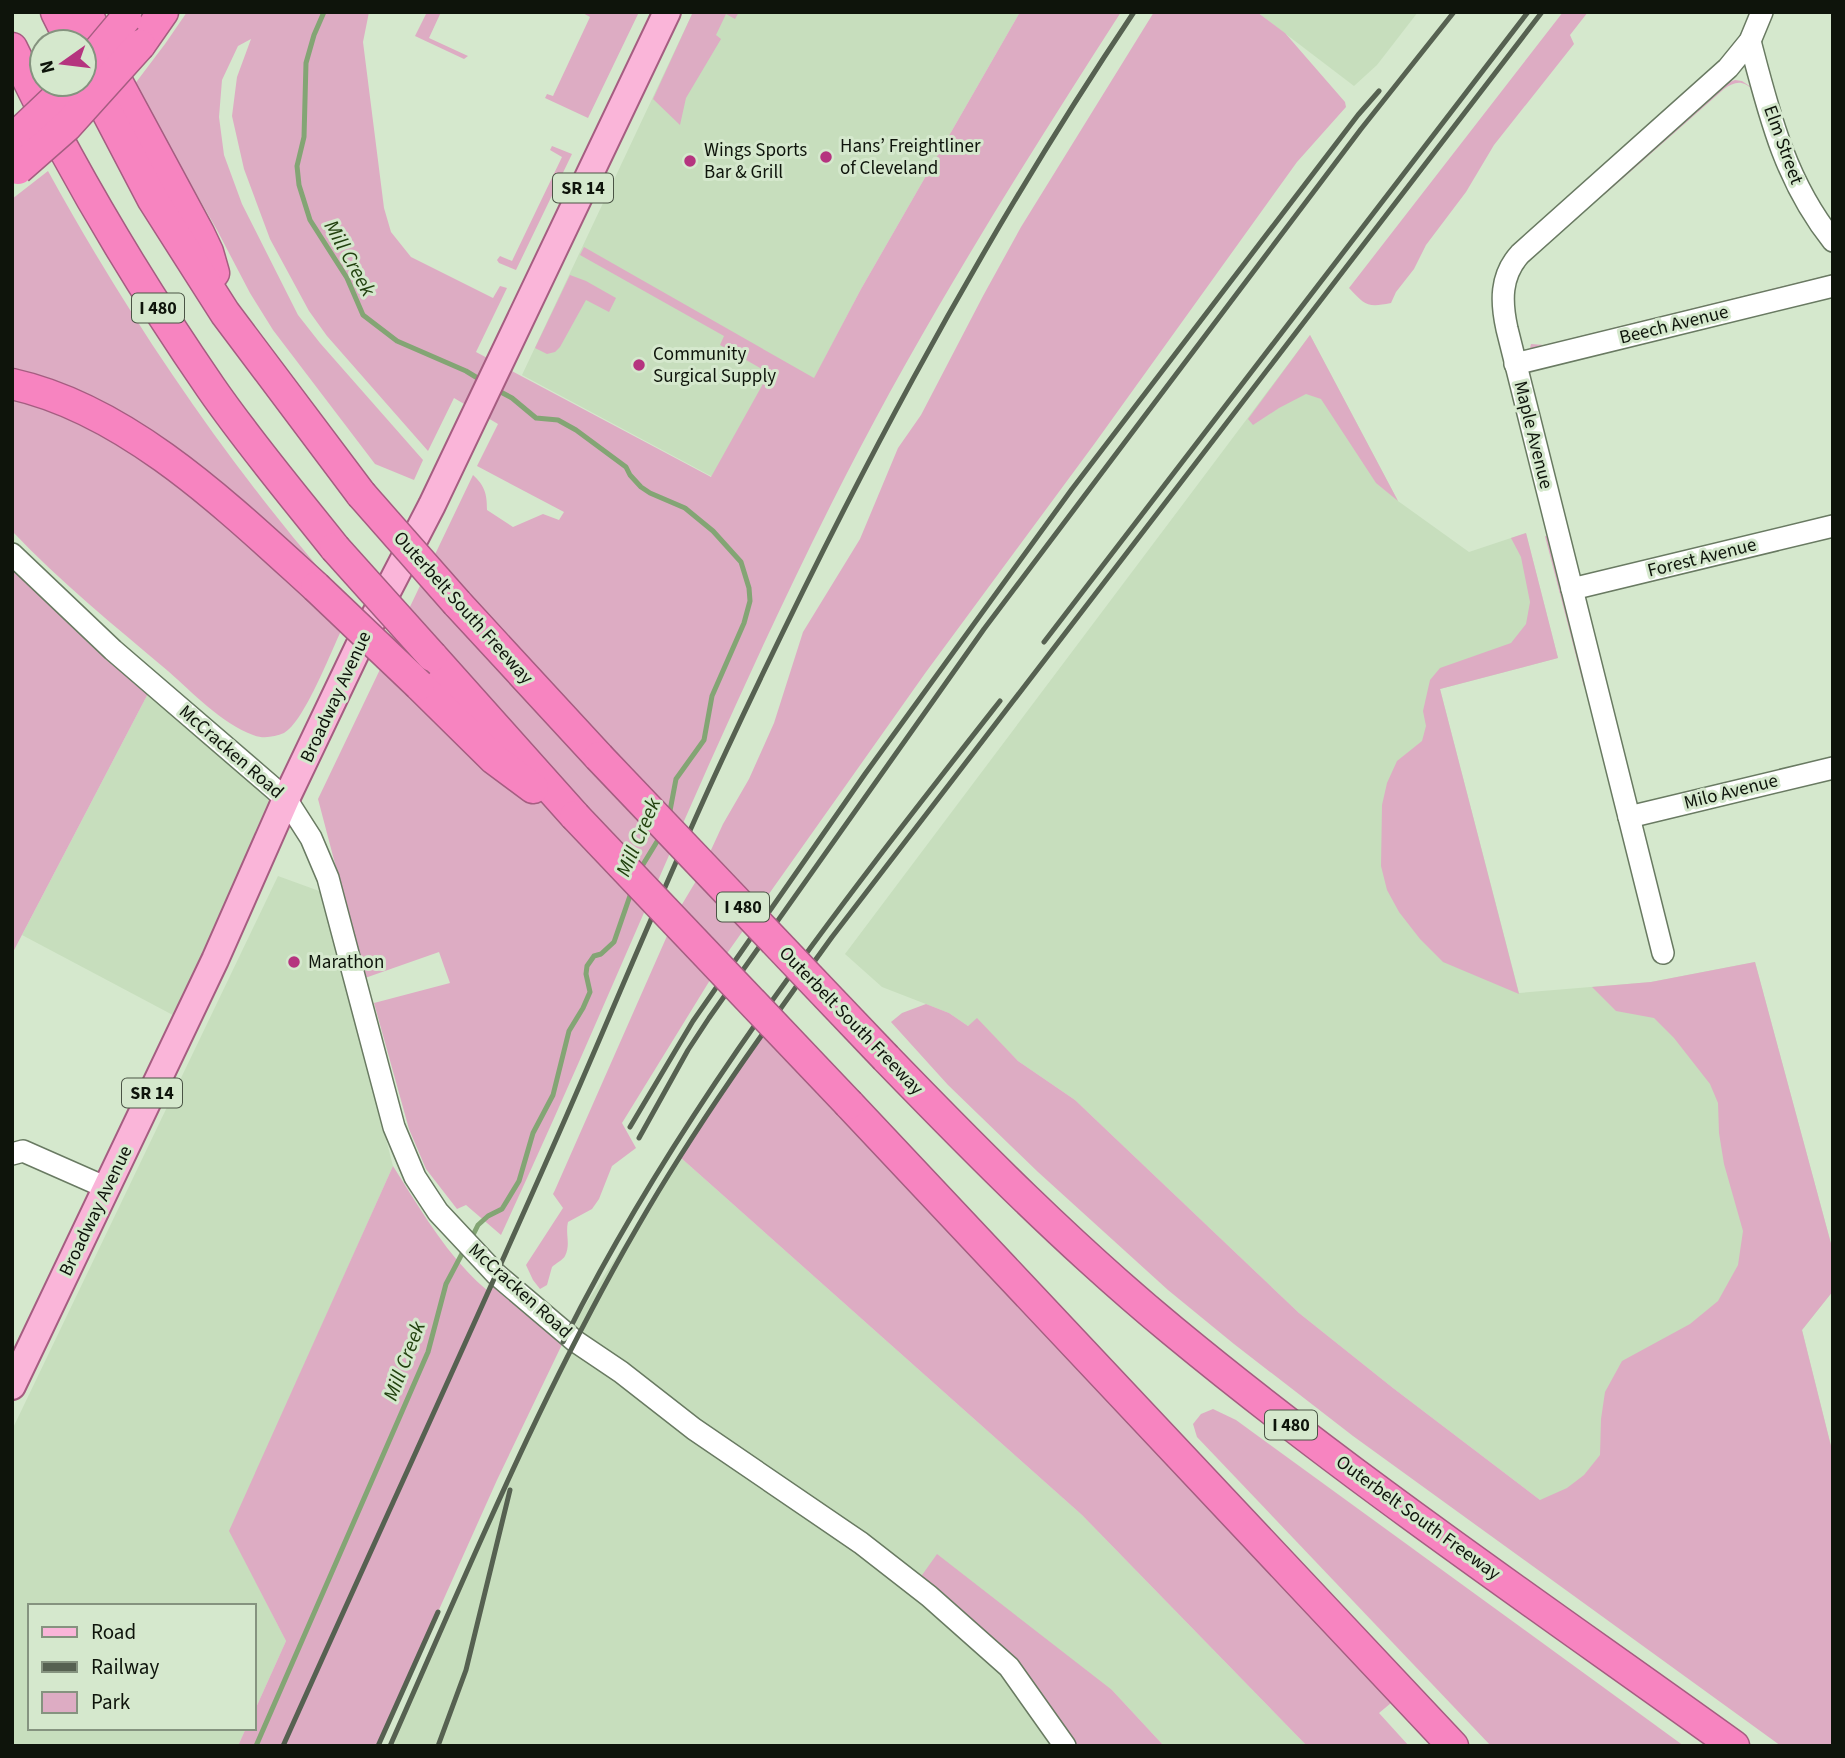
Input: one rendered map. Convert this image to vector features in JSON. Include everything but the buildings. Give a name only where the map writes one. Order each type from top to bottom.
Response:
[{"type":"highway","points":[[56,12],[64,28]]},
{"type":"highway","points":[[87,12],[110,68],[184,202],[208,252],[225,313]]},
{"type":"highway","points":[[15,171],[67,126],[140,45],[163,12]]},
{"type":"highway","points":[[98,51],[128,15]]},
{"type":"highway","name":"I 480","points":[[12,48],[71,164],[143,286],[220,400],[335,548],[575,816],[1453,1746]]},
{"type":"highway","name":"Outerbelt South Freeway","points":[[98,95],[153,200],[225,313],[360,494],[599,757],[886,1058],[1044,1217],[1236,1383],[1361,1478],[1734,1746]]},
{"type":"highway","points":[[12,139],[56,98]]},
{"type":"highway","points":[[12,383],[55,397],[92,414],[129,435],[201,486],[316,587],[494,759],[575,816]]},
{"type":"main road","name":"Broadway Avenue","points":[[12,1386],[215,960],[286,799],[358,648],[432,505],[667,12]]},
{"type":"street","name":"Maple Avenue","points":[[1663,953],[1515,364],[1504,318],[1503,292],[1506,275],[1528,245],[1718,78],[1750,41],[1762,12]]},
{"type":"street","name":"Elm Street","points":[[1750,41],[1788,169],[1808,207],[1833,241]]},
{"type":"street","name":"Beech Avenue","points":[[1515,364],[1833,286]]},
{"type":"street","name":"Forest Avenue","points":[[1572,589],[1833,526]]},
{"type":"street","name":"McCracken Road","points":[[12,554],[113,650],[286,799],[311,838],[328,878],[394,1127],[415,1177],[448,1224],[496,1274],[575,1341],[621,1372],[694,1429],[851,1536],[929,1596],[1010,1667],[1065,1746]]},
{"type":"street","name":"Milo Avenue","points":[[1629,817],[1833,768]]},
{"type":"street","points":[[12,1154],[23,1151],[107,1188]]},
{"type":"shaded area","points":[[693,12],[1020,12],[861,289],[752,498],[522,375]]},
{"type":"shaded area","points":[[1257,12],[1418,12],[1377,65],[1354,86]]},
{"type":"shaded area","points":[[1310,335],[1398,501],[1469,552],[1526,533],[1558,658],[1440,689],[1519,993],[1651,982],[1755,962],[1833,1251],[1833,1291],[1802,1330],[1833,1454],[1540,1500],[1299,1313],[1075,1100],[1018,1061],[977,1019],[968,1026],[949,1013],[882,987],[845,954]]},
{"type":"shaded area","points":[[153,684],[286,799],[186,1022],[22,935]]},
{"type":"shaded area","points":[[278,876],[322,892],[393,1166],[230,1531],[286,1641],[256,1708],[256,1604],[28,1604],[28,1730],[245,1730],[238,1746],[12,1746],[12,1430]]},
{"type":"shaded area","points":[[680,1157],[1082,1515],[1307,1746],[1164,1746],[1112,1690],[1009,1667],[1065,1746],[390,1746],[502,1490],[575,1341],[567,1334]]},
{"type":"green space","points":[[187,12],[369,12],[363,42],[384,208],[391,232],[411,257],[493,298],[500,286],[507,288],[476,352],[711,477],[769,373],[720,345],[724,336],[580,255],[584,247],[814,378],[861,289],[1020,12],[1121,12],[943,298],[846,475],[755,663],[501,1235],[466,1205],[457,1209],[426,1169],[409,1129],[374,1003],[450,983],[439,952],[365,978],[318,799],[473,475],[485,491],[487,510],[513,527],[543,514],[559,520],[564,512],[477,466],[498,424],[454,398],[428,451],[327,336],[309,311],[270,239],[244,169],[232,116],[237,77],[251,39],[238,46],[222,80],[219,117],[224,155],[242,204],[298,315],[423,460],[414,480],[375,464],[273,330],[134,85]]},
{"type":"green space","points":[[427,12],[441,12],[429,38],[468,56],[464,59],[415,36]]},
{"type":"green space","points":[[581,12],[639,12],[588,118],[545,98],[547,94],[553,96],[590,17]]},
{"type":"green space","points":[[693,12],[739,12],[735,19],[726,14],[716,35],[721,39],[686,98],[680,125],[653,99]]},
{"type":"green space","points":[[1154,12],[1257,12],[1285,33],[1345,102],[1346,107],[1297,162],[926,672],[723,959],[622,1123],[636,1148],[612,1166],[599,1199],[592,1209],[568,1222],[568,1247],[565,1256],[552,1267],[547,1285],[540,1289],[526,1265],[563,1208],[553,1194],[678,911],[749,779],[774,723],[803,632],[860,539],[898,448],[921,415],[1021,227]]},
{"type":"green space","points":[[1563,12],[1588,12],[1570,35],[1574,44],[1494,145],[1466,192],[1426,245],[1414,269],[1391,303],[1371,305],[1363,302],[1349,288]]},
{"type":"green space","points":[[1735,80],[1754,89],[1739,83],[1724,89],[1604,195],[1609,185],[1725,84]]},
{"type":"green space","points":[[552,146],[572,154],[516,270],[497,260],[500,256],[512,261],[562,157],[550,150]]},
{"type":"green space","points":[[48,171],[108,275],[173,375],[242,472],[317,566],[12,375],[12,199]]},
{"type":"green space","points":[[1833,274],[1833,277],[1539,348],[1530,348],[1531,344],[1544,345]]},
{"type":"green space","points":[[570,275],[616,298],[609,312],[586,300],[560,347],[547,354],[535,348]]},
{"type":"green space","points":[[1310,335],[1398,501],[1376,483],[1321,399],[1306,394],[1253,425],[1248,419]]},
{"type":"green space","points":[[12,399],[60,416],[148,465],[229,528],[341,631],[308,702],[300,716],[284,733],[268,737],[257,736],[241,730],[208,707],[68,586],[12,531]]},
{"type":"green space","points":[[1526,533],[1558,658],[1440,689],[1519,994],[1443,962],[1399,912],[1387,890],[1381,866],[1382,805],[1387,783],[1397,761],[1422,741],[1426,726],[1423,711],[1430,680],[1440,668],[1511,643],[1526,624],[1530,602],[1521,557],[1511,538]]},
{"type":"green space","points":[[1545,536],[1549,537],[1587,686],[1584,687]]},
{"type":"green space","points":[[12,554],[153,684],[12,954]]},
{"type":"green space","points":[[1755,962],[1833,1251],[1833,1291],[1802,1330],[1833,1454],[1833,1746],[1781,1746],[1353,1436],[1168,1290],[1038,1172],[948,1085],[891,1022],[902,1013],[926,1004],[949,1013],[968,1026],[977,1018],[1018,1061],[1075,1100],[1299,1313],[1540,1500],[1567,1488],[1584,1475],[1600,1455],[1605,1392],[1622,1361],[1690,1324],[1718,1301],[1738,1265],[1743,1231],[1724,1164],[1718,1103],[1710,1084],[1674,1038],[1654,1018],[1616,1011],[1592,987],[1651,982]]},
{"type":"green space","points":[[772,1020],[1403,1693],[1379,1713],[1409,1746],[1307,1746],[1082,1515],[680,1157],[725,1086]]},
{"type":"green space","points":[[393,1166],[436,1233],[474,1278],[488,1291],[496,1274],[567,1334],[497,1480],[378,1746],[238,1746],[245,1730],[256,1730],[256,1708],[286,1641],[229,1531]]},
{"type":"green space","points":[[1213,1409],[1236,1420],[1684,1746],[1491,1746],[1197,1437],[1193,1424],[1201,1414]]},
{"type":"green space","points":[[937,1554],[1112,1690],[1164,1746],[1065,1746],[1009,1667],[915,1585]]},
{"type":"waterway","name":"Mill Creek","points":[[324,12],[306,63],[304,137],[297,166],[299,185],[310,220],[347,278],[363,315],[397,341],[466,371],[484,382]]},
{"type":"waterway","name":"Mill Creek","points":[[495,389],[512,398],[536,418],[558,420],[576,430],[626,467],[641,487],[685,508],[713,531],[741,562],[750,601],[744,623],[712,696],[704,740],[676,779],[669,816]]},
{"type":"waterway","name":"Mill Creek","points":[[639,871],[661,835]]},
{"type":"waterway","name":"Mill Creek","points":[[471,1239],[478,1225],[502,1209],[519,1181],[533,1133],[553,1095],[569,1031],[590,992],[587,966],[594,956],[601,954],[614,942],[632,890]]},
{"type":"waterway","name":"Mill Creek","points":[[256,1746],[428,1352],[446,1284],[464,1250]]},
{"type":"railway","points":[[283,1746],[531,1196],[702,804],[815,568],[863,472],[965,285],[1019,193],[1134,12]]},
{"type":"railway","points":[[639,1138],[709,1018],[984,629],[1361,129],[1454,12]]},
{"type":"railway","points":[[1044,642],[1528,12]]},
{"type":"railway","points":[[390,1746],[477,1548],[569,1353],[660,1188],[707,1115],[832,937],[1542,12]]},
{"type":"railway","points":[[630,1127],[693,1021],[865,774],[1072,489],[1379,91]]},
{"type":"railway","points":[[563,1342],[658,1172],[710,1091],[822,932],[1000,701]]},
{"type":"railway","points":[[438,1746],[466,1670],[510,1490]]},
{"type":"railway","points":[[378,1746],[438,1612]]},
{"type":"place","name":"Hans’ Freightliner of Cleveland","points":[[826,157]]},
{"type":"place","name":"Wings Sports Bar & Grill","points":[[690,161]]},
{"type":"place","name":"Community Surgical Supply","points":[[639,365]]},
{"type":"place","name":"Marathon","points":[[294,962]]}]
